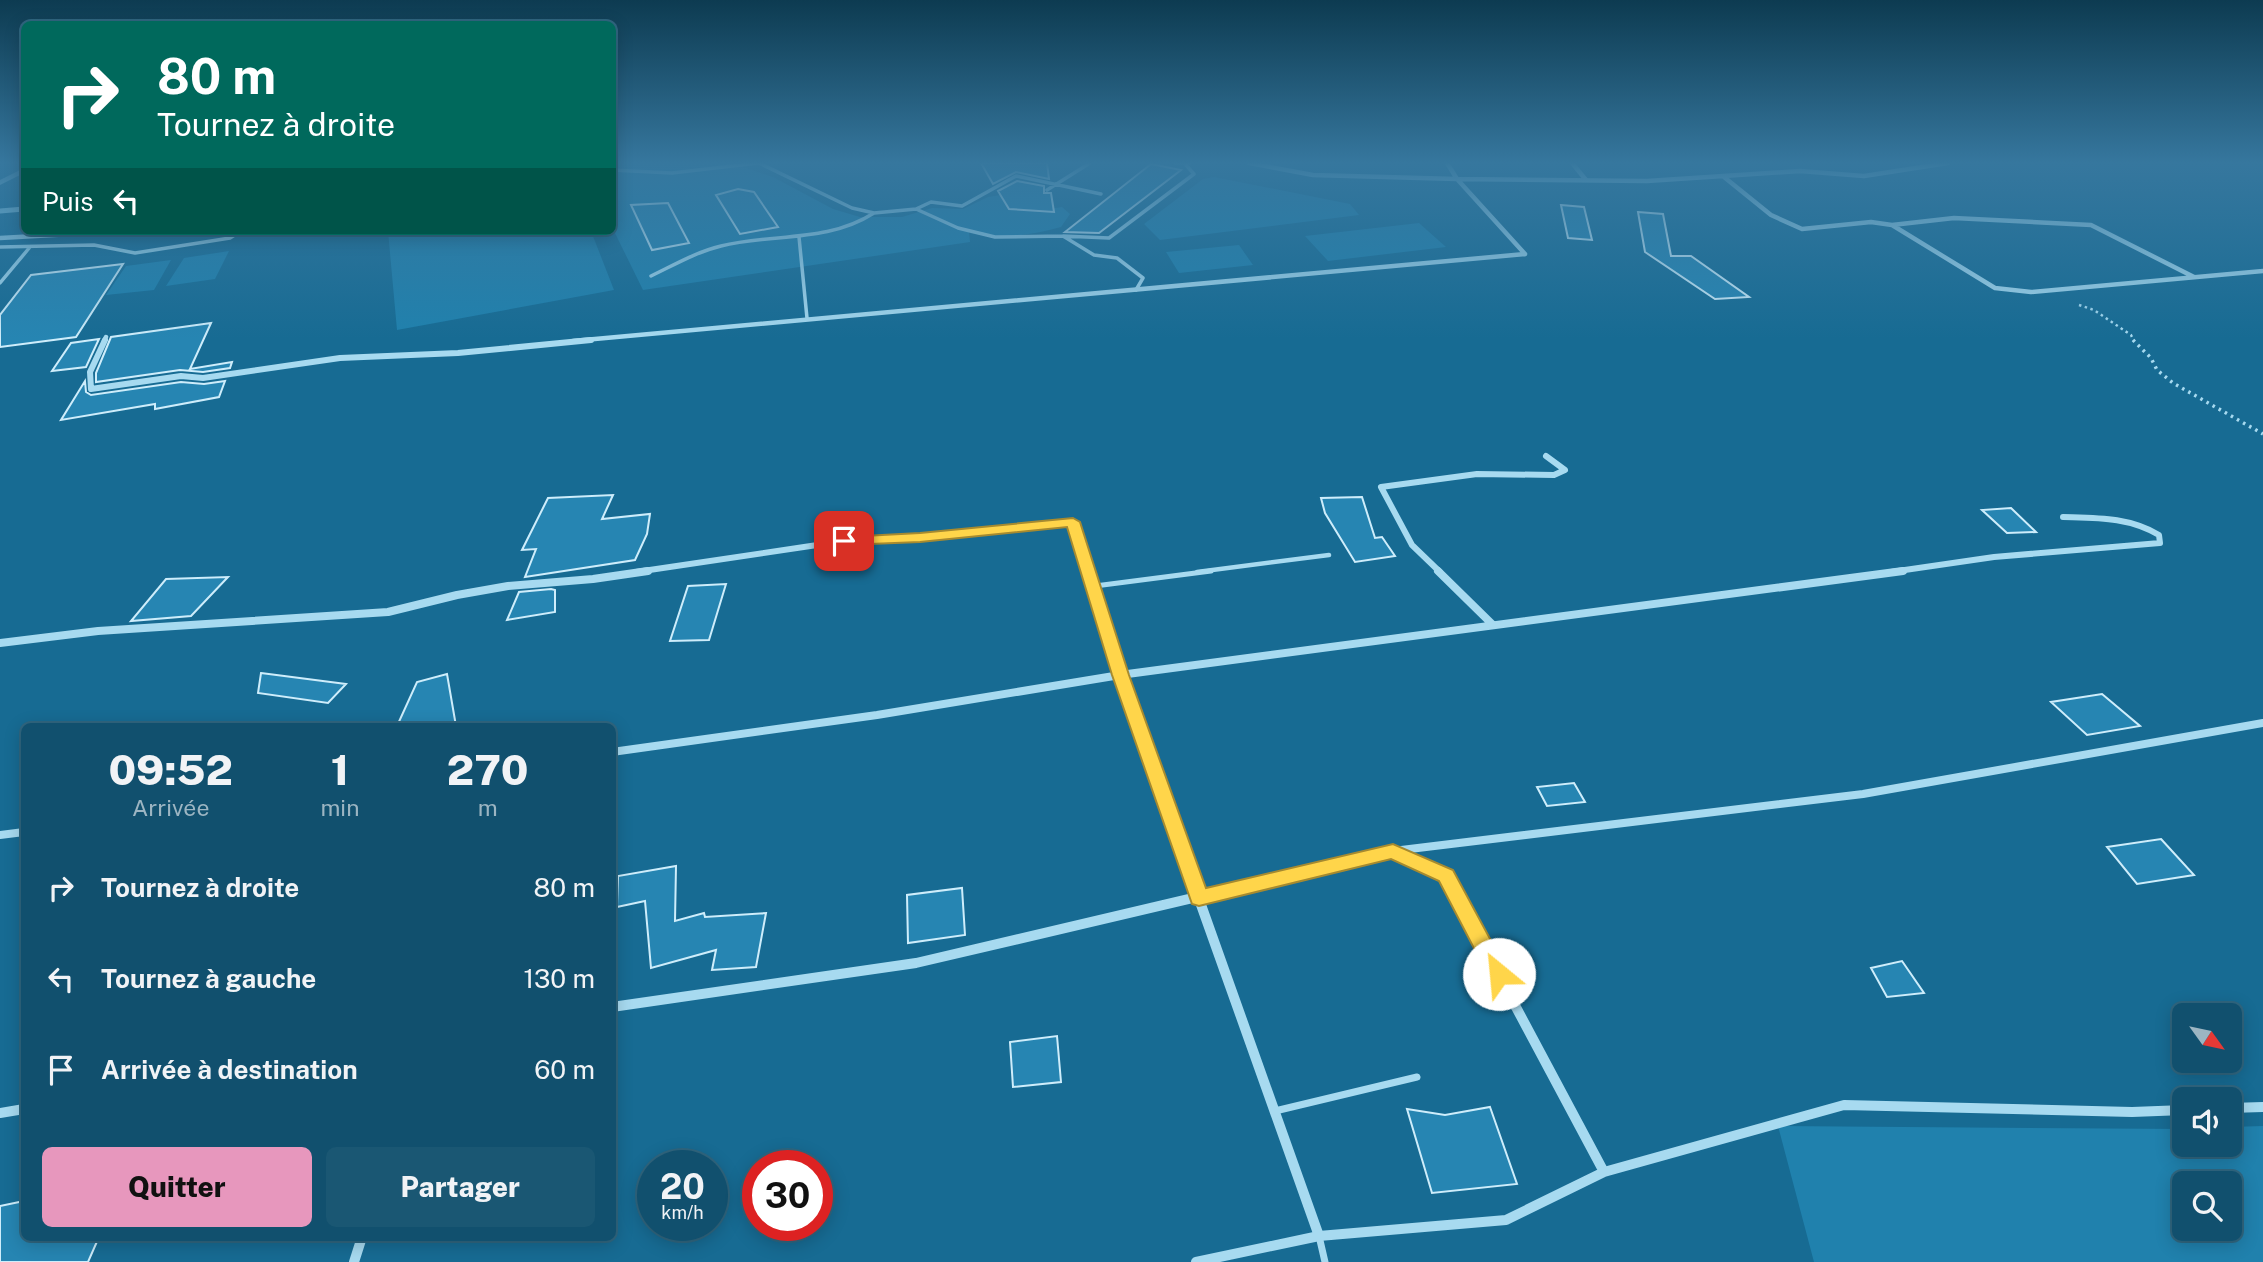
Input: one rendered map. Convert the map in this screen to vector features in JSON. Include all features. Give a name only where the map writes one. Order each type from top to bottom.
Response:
[{"type":"street","points":[[106,337],[90,372],[91,389],[181,376],[203,378],[340,358],[458,353],[807,318],[1525,254],[1496,222]]},
{"type":"street","points":[[1786,222],[1802,229],[1871,222],[1892,225],[1920,222]]},
{"type":"street","points":[[2030,222],[2091,225],[2194,277]]},
{"type":"street","points":[[1892,225],[1995,288],[2031,292],[2263,271]]},
{"type":"street","points":[[0,238],[54,235]]},
{"type":"street","points":[[1493,625],[1412,545],[1381,487],[1477,474],[1553,475],[1565,470],[1546,456]]},
{"type":"street","points":[[616,751],[877,715],[1120,675],[1585,615],[1683,598],[1794,587],[1994,557],[2160,543],[2159,535],[2143,523],[2122,518],[2063,517]]},
{"type":"street","points":[[0,643],[98,631],[388,611],[411,608],[454,596],[558,579],[593,579],[844,541],[920,537],[1073,522],[1095,586],[1120,675],[1319,1236]]},
{"type":"street","points":[[616,1006],[916,963],[1393,851],[1863,794],[2263,723]]},
{"type":"street","points":[[0,835],[21,832]]},
{"type":"street","points":[[1393,851],[1446,876],[1604,1172]]},
{"type":"street","points":[[1196,1262],[1319,1236],[1506,1220],[1604,1172],[1844,1105],[2132,1112],[2172,1110]]},
{"type":"street","points":[[2242,1108],[2263,1107]]},
{"type":"street","points":[[0,1113],[21,1110]]},
{"type":"street","points":[[355,1262],[361,1241]]},
{"type":"lane","points":[[651,276],[729,244],[799,236],[863,222]]},
{"type":"lane","points":[[945,222],[995,237],[1109,238],[1131,222]]},
{"type":"lane","points":[[0,247],[94,245],[135,253],[230,238],[235,235]]},
{"type":"lane","points":[[799,236],[807,318]]},
{"type":"lane","points":[[1063,236],[1094,255],[1117,258],[1143,278],[1136,290]]},
{"type":"lane","points":[[0,284],[30,247]]},
{"type":"lane","points":[[1095,586],[1329,555]]},
{"type":"lane","points":[[1275,1111],[1417,1077]]},
{"type":"lane","points":[[1319,1236],[1325,1262]]},
{"type":"path","points":[[2072,303],[2094,310],[2131,335],[2135,344],[2151,358],[2157,370],[2173,383],[2263,434]]},
{"type":"shaded area","points":[[616,222],[1065,222],[1061,227],[1038,233],[1004,236],[969,232],[970,242],[643,290],[616,235]]},
{"type":"shaded area","points":[[1147,222],[1304,222],[1160,240],[1144,224]]},
{"type":"shaded area","points":[[1419,223],[1446,247],[1328,261],[1305,236]]},
{"type":"shaded area","points":[[388,235],[593,235],[614,290],[397,330]]},
{"type":"shaded area","points":[[1239,245],[1253,265],[1179,273],[1166,252]]},
{"type":"shaded area","points":[[229,251],[215,279],[166,286],[184,258]]},
{"type":"shaded area","points":[[171,260],[154,290],[106,295],[126,266]]},
{"type":"shaded area","points":[[1778,1126],[2172,1129],[2172,1157],[2242,1157],[2242,1127],[2263,1126],[2263,1262],[1814,1262]]},
{"type":"building","points":[[639,222],[678,222],[689,243],[652,250]]},
{"type":"building","points":[[733,222],[774,222],[778,227],[740,234]]},
{"type":"building","points":[[1078,222],[1113,222],[1099,233],[1065,232]]},
{"type":"building","points":[[1565,222],[1588,222],[1592,240],[1568,238]]},
{"type":"building","points":[[1640,222],[1665,222],[1671,256],[1691,256],[1749,297],[1715,299],[1645,252]]},
{"type":"building","points":[[123,264],[76,337],[0,347],[0,315],[31,275]]},
{"type":"building","points":[[211,323],[190,369],[232,362],[230,368],[203,372],[180,370],[96,382],[96,373],[111,337]]},
{"type":"building","points":[[99,339],[86,367],[52,371],[71,343]]},
{"type":"building","points":[[85,381],[86,392],[91,395],[181,382],[204,384],[225,381],[219,397],[155,409],[155,404],[61,420]]},
{"type":"building","points":[[613,495],[602,519],[650,514],[647,534],[635,560],[525,577],[536,549],[522,550],[548,498]]},
{"type":"building","points":[[1362,497],[1375,538],[1382,537],[1395,556],[1355,562],[1325,513],[1321,498]]},
{"type":"building","points":[[2011,508],[2036,532],[2007,533],[1982,510]]},
{"type":"building","points":[[228,577],[191,616],[131,621],[166,579]]},
{"type":"building","points":[[726,584],[709,640],[670,641],[688,586]]},
{"type":"building","points":[[555,590],[555,612],[507,620],[519,592]]},
{"type":"building","points":[[261,673],[346,684],[328,703],[258,693]]},
{"type":"building","points":[[447,674],[455,723],[398,723],[417,682]]},
{"type":"building","points":[[2102,694],[2140,726],[2087,735],[2051,702]]},
{"type":"building","points":[[1574,783],[1585,802],[1547,806],[1537,787]]},
{"type":"building","points":[[2161,839],[2194,875],[2137,884],[2107,847]]},
{"type":"building","points":[[676,866],[675,921],[704,913],[705,917],[766,913],[756,967],[712,970],[716,950],[651,968],[645,901],[617,907],[618,876]]},
{"type":"building","points":[[962,888],[965,935],[908,943],[907,895]]},
{"type":"building","points":[[1902,961],[1924,993],[1887,997],[1871,968]]},
{"type":"building","points":[[1057,1036],[1061,1082],[1013,1087],[1010,1042]]},
{"type":"building","points":[[1490,1107],[1517,1184],[1432,1193],[1407,1109],[1445,1115]]},
{"type":"building","points":[[21,1202],[21,1241],[97,1241],[88,1262],[0,1262],[0,1206]]},
{"type":"route","points":[[844,541],[920,537],[1073,522],[1095,586],[1120,675],[1199,898],[1393,851],[1446,876],[1499,974]]}]
